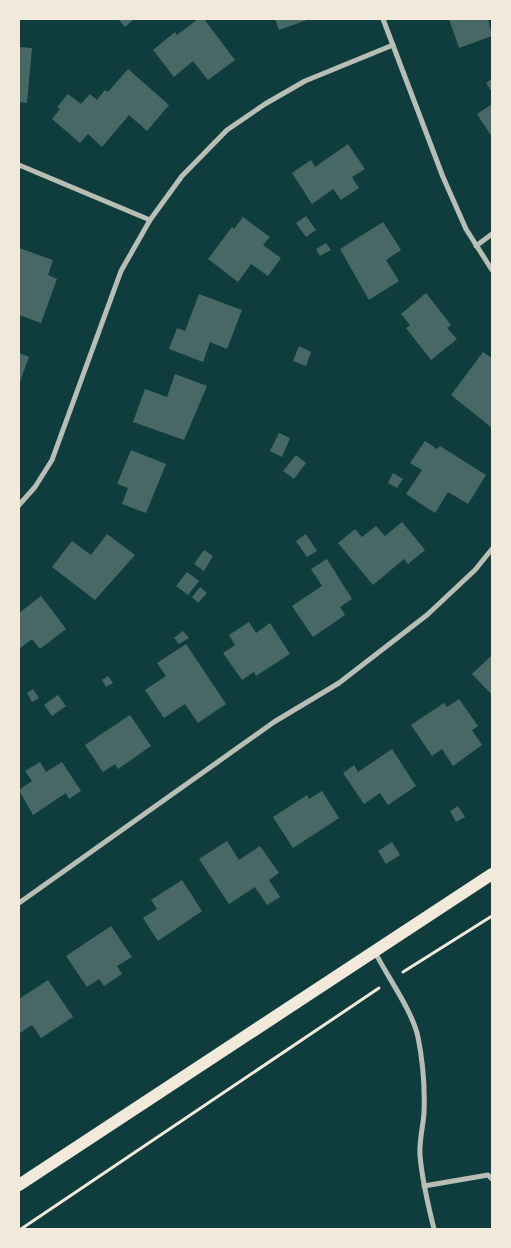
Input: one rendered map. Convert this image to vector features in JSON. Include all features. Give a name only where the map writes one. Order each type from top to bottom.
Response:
[{"type":"main road","points":[[19,1185],[492,874]]},
{"type":"street","points":[[383,19],[431,149],[476,246],[492,270]]},
{"type":"street","points":[[19,505],[35,487],[52,460],[121,272],[150,220],[182,176],[206,150],[241,120],[305,81],[393,45]]},
{"type":"street","points":[[19,165],[150,220]]},
{"type":"street","points":[[476,246],[492,234]]},
{"type":"street","points":[[19,903],[274,722],[339,684],[427,615],[475,570],[492,549]]},
{"type":"street","points":[[374,950],[400,996],[418,1034],[421,1052],[424,1113],[420,1152],[424,1186],[434,1229]]},
{"type":"street","points":[[424,1186],[488,1175],[492,1179]]},
{"type":"path","points":[[21,1229],[390,981],[492,916]]},
{"type":"building","points":[[118,19],[134,19],[125,27]]},
{"type":"building","points":[[198,19],[204,19],[235,60],[208,80],[193,61],[174,77],[153,50],[175,32],[177,35]]},
{"type":"building","points":[[275,19],[306,19],[307,20],[279,30]]},
{"type":"building","points":[[449,19],[488,19],[492,36],[459,48]]},
{"type":"building","points":[[19,47],[32,48],[27,103],[19,102]]},
{"type":"building","points":[[128,69],[169,105],[147,131],[129,115],[102,147],[88,134],[80,143],[52,119],[60,109],[57,107],[68,94],[81,104],[90,94],[97,100],[105,90],[108,92]]},
{"type":"building","points":[[492,79],[492,92],[486,83]]},
{"type":"building","points":[[492,104],[492,137],[477,114]]},
{"type":"building","points":[[348,144],[365,169],[352,177],[359,188],[341,200],[333,189],[312,204],[292,173],[311,160],[315,167]]},
{"type":"building","points":[[306,216],[316,230],[306,237],[296,223]]},
{"type":"building","points":[[243,217],[270,237],[263,245],[281,258],[268,276],[251,264],[238,282],[208,259],[232,227],[234,229]]},
{"type":"building","points":[[383,222],[401,250],[386,260],[399,281],[369,300],[340,249]]},
{"type":"building","points":[[326,243],[331,250],[320,256],[316,249]]},
{"type":"building","points":[[19,248],[53,260],[48,275],[57,279],[41,323],[19,315]]},
{"type":"building","points":[[426,293],[451,325],[447,328],[457,339],[431,360],[406,328],[410,325],[401,314]]},
{"type":"building","points":[[199,294],[242,310],[227,349],[210,342],[203,362],[169,349],[177,328],[185,331]]},
{"type":"building","points":[[299,346],[311,352],[306,366],[293,361]]},
{"type":"building","points":[[483,352],[492,358],[492,428],[451,395]]},
{"type":"building","points":[[19,353],[29,357],[19,384]]},
{"type":"building","points":[[175,374],[207,386],[184,440],[133,422],[145,389],[167,397]]},
{"type":"building","points":[[279,433],[290,438],[282,457],[270,451]]},
{"type":"building","points":[[425,441],[437,449],[440,446],[486,475],[468,504],[448,492],[435,513],[406,494],[422,470],[410,463]]},
{"type":"building","points":[[131,450],[166,464],[146,513],[122,504],[128,488],[117,484]]},
{"type":"building","points":[[296,455],[306,463],[294,479],[283,471]]},
{"type":"building","points":[[393,473],[403,479],[397,488],[388,483]]},
{"type":"building","points":[[402,522],[425,550],[408,564],[404,559],[373,585],[338,543],[355,529],[362,537],[376,526],[385,536]]},
{"type":"building","points":[[107,534],[135,555],[95,600],[52,567],[72,541],[91,555]]},
{"type":"building","points":[[306,534],[317,551],[307,557],[296,541]]},
{"type":"building","points":[[204,550],[213,556],[204,571],[194,564]]},
{"type":"building","points":[[327,559],[352,599],[340,607],[345,615],[313,637],[292,606],[322,586],[311,569]]},
{"type":"building","points":[[187,572],[199,581],[188,595],[176,586]]},
{"type":"building","points":[[200,587],[207,593],[198,603],[192,597]]},
{"type":"building","points":[[41,596],[66,629],[40,649],[32,639],[19,649],[19,613]]},
{"type":"building","points":[[249,622],[256,633],[270,623],[290,654],[256,676],[254,672],[242,680],[223,653],[235,645],[229,635]]},
{"type":"building","points":[[183,631],[189,638],[179,644],[174,638]]},
{"type":"building","points":[[186,644],[226,704],[198,723],[185,704],[164,718],[145,690],[166,676],[157,663]]},
{"type":"building","points":[[492,655],[492,695],[472,674]]},
{"type":"building","points":[[108,676],[113,683],[106,687],[102,680]]},
{"type":"building","points":[[33,689],[39,698],[32,702],[27,693]]},
{"type":"building","points":[[58,695],[66,706],[52,716],[44,705]]},
{"type":"building","points":[[459,699],[478,726],[472,730],[482,745],[453,766],[442,749],[432,756],[411,725],[444,703],[447,707]]},
{"type":"building","points":[[130,715],[151,746],[118,769],[115,764],[103,772],[85,745]]},
{"type":"building","points":[[392,749],[416,786],[388,805],[380,793],[364,804],[343,773],[354,765],[358,772]]},
{"type":"building","points":[[40,762],[46,772],[62,762],[81,791],[69,799],[66,793],[33,815],[19,790],[32,781],[25,771]]},
{"type":"building","points":[[322,791],[339,818],[293,848],[273,817],[307,795],[309,799]]},
{"type":"building","points":[[458,806],[465,817],[456,822],[450,811]]},
{"type":"building","points":[[227,841],[239,860],[260,846],[279,873],[269,880],[280,897],[267,905],[255,887],[229,904],[199,859]]},
{"type":"building","points":[[392,842],[400,855],[386,864],[378,851]]},
{"type":"building","points":[[182,880],[202,911],[158,941],[143,918],[157,909],[151,900]]},
{"type":"building","points":[[111,926],[132,957],[117,966],[122,974],[104,986],[99,979],[87,987],[66,956]]},
{"type":"building","points":[[48,980],[73,1017],[41,1038],[32,1025],[20,1033],[19,999]]}]
